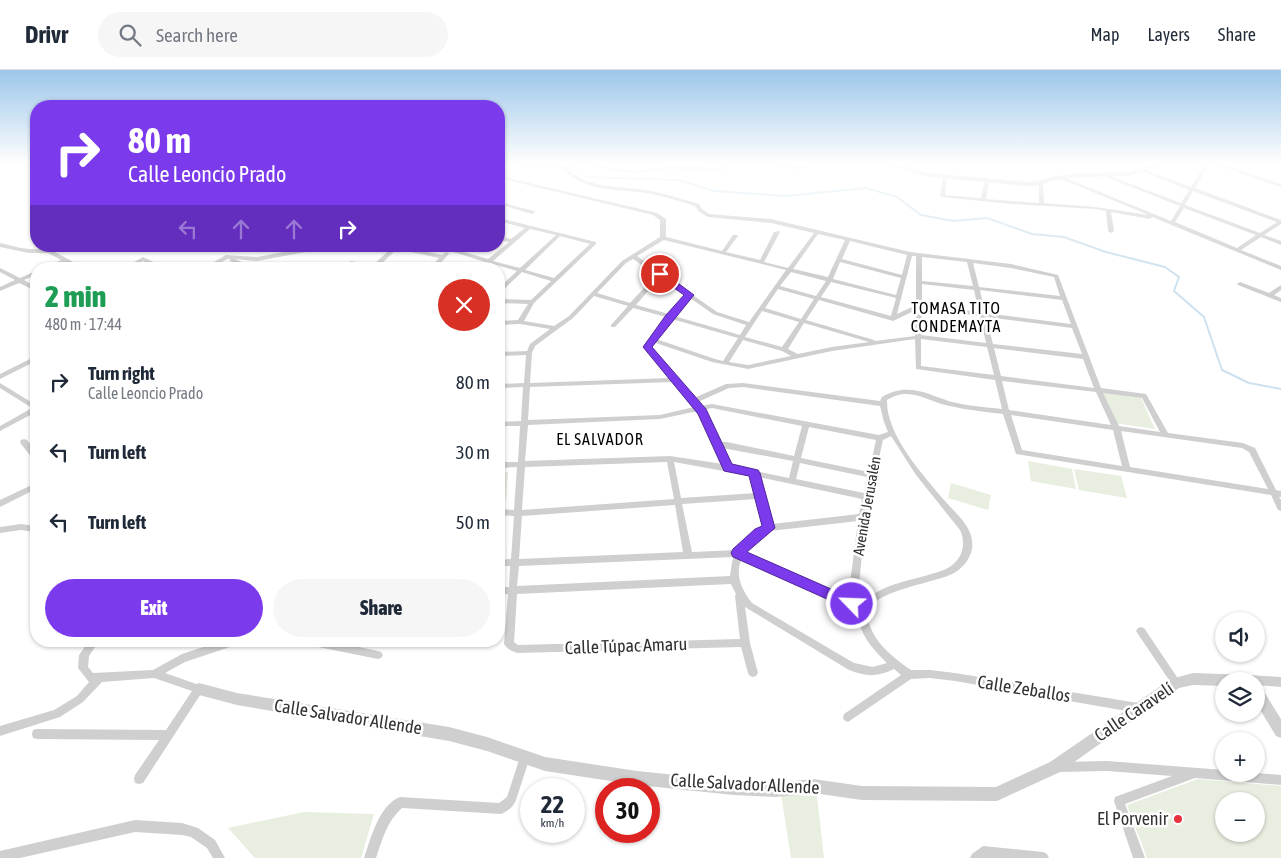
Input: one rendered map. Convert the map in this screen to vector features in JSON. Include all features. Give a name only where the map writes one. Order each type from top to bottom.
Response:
[{"type":"street","points":[[599,201],[655,214],[663,219],[663,238]]},
{"type":"street","points":[[682,201],[696,205],[708,215],[770,221],[910,254],[1011,266],[1056,276],[1098,390],[1116,427],[1126,468]]},
{"type":"street","points":[[992,201],[1108,210],[1140,216],[1154,216]]},
{"type":"street","points":[[1042,201],[1042,205]]},
{"type":"street","points":[[1118,201],[1281,268]]},
{"type":"street","points":[[1171,201],[1281,243]]},
{"type":"street","points":[[1172,223],[1185,201]]},
{"type":"street","points":[[1224,201],[1281,222]]},
{"type":"street","points":[[506,204],[532,212]]},
{"type":"street","points":[[1108,210],[1111,231]]},
{"type":"street","points":[[505,221],[594,243],[532,302],[520,322]]},
{"type":"street","points":[[1237,250],[1281,222]]},
{"type":"street","points":[[505,247],[529,227]]},
{"type":"street","points":[[761,262],[777,232]]},
{"type":"street","points":[[725,363],[750,324],[818,232]]},
{"type":"street","points":[[505,286],[559,235]]},
{"type":"street","points":[[723,253],[734,236]]},
{"type":"street","points":[[514,591],[523,423],[529,353],[532,345],[571,317],[612,272],[633,256],[663,238],[899,297]]},
{"type":"street","points":[[505,239],[512,241]]},
{"type":"street","points":[[784,350],[830,279],[848,239]]},
{"type":"street","points":[[0,245],[30,251]]},
{"type":"street","points":[[51,252],[69,262]]},
{"type":"street","points":[[217,262],[226,257],[257,259],[295,252]]},
{"type":"street","points":[[381,262],[391,252]]},
{"type":"street","points":[[422,252],[443,257]]},
{"type":"street","points":[[438,262],[448,252]]},
{"type":"street","points":[[466,252],[494,262]]},
{"type":"street","points":[[490,261],[500,252]]},
{"type":"street","points":[[893,320],[910,254]]},
{"type":"street","points":[[919,255],[918,368],[1144,396],[1165,434]]},
{"type":"street","points":[[633,256],[715,313],[750,324]]},
{"type":"street","points":[[226,257],[238,262]]},
{"type":"street","points":[[138,262],[144,259],[150,262]]},
{"type":"street","points":[[61,262],[65,260]]},
{"type":"street","points":[[838,260],[904,277]]},
{"type":"street","points":[[970,262],[1006,411],[1019,452],[1278,494]]},
{"type":"street","points":[[505,265],[555,280]]},
{"type":"street","points":[[0,270],[30,286]]},
{"type":"street","points":[[614,326],[660,274]]},
{"type":"street","points":[[0,290],[30,276]]},
{"type":"street","points":[[919,282],[1064,298]]},
{"type":"street","points":[[1240,284],[1281,300]]},
{"type":"street","points":[[777,287],[893,320],[918,306],[1074,326]]},
{"type":"street","points":[[1269,296],[1281,287]]},
{"type":"street","points":[[593,294],[742,337],[798,356]]},
{"type":"street","points":[[689,295],[647,347],[699,408],[728,468]]},
{"type":"street","points":[[505,301],[532,302]]},
{"type":"street","points":[[761,309],[876,342]]},
{"type":"street","points":[[505,323],[520,322],[554,328]]},
{"type":"street","points":[[650,342],[656,341],[725,363],[748,367],[876,342],[919,337],[1086,357]]},
{"type":"street","points":[[505,354],[529,353]]},
{"type":"street","points":[[0,377],[30,361]]},
{"type":"street","points":[[505,386],[677,380]]},
{"type":"street","points":[[0,385],[30,404]]},
{"type":"street","points":[[694,402],[728,386],[742,385],[884,404]]},
{"type":"street","points":[[848,717],[909,675],[894,665],[866,631],[863,620],[864,610],[870,600],[882,594],[950,571],[959,566],[968,550],[967,536],[964,529],[892,433],[884,410],[884,399],[889,394],[902,391],[920,393],[949,404],[1248,447],[1252,450],[1278,494],[1281,508]]},
{"type":"street","points":[[505,424],[660,416],[682,414],[712,406],[880,438],[892,433]]},
{"type":"street","points":[[0,429],[30,412]]},
{"type":"street","points":[[792,481],[806,424]]},
{"type":"street","name":"Avenida Jerusalén","points":[[852,604],[862,517],[880,438]]},
{"type":"street","points":[[24,442],[30,450]]},
{"type":"street","points":[[718,445],[728,445],[872,475]]},
{"type":"street","points":[[670,459],[688,555]]},
{"type":"street","points":[[505,464],[670,459],[754,473],[867,497]]},
{"type":"street","points":[[754,473],[769,528]]},
{"type":"street","points":[[0,504],[30,489]]},
{"type":"street","points":[[505,512],[519,513],[759,496]]},
{"type":"street","points":[[753,673],[745,643],[739,596],[733,580],[738,553],[759,532],[769,528],[862,517]]},
{"type":"street","points":[[0,530],[21,527],[30,528]]},
{"type":"street","points":[[505,563],[738,553],[864,610]]},
{"type":"street","points":[[505,592],[733,580]]},
{"type":"street","name":"Calle Túpac Amaru","points":[[514,591],[509,644],[517,649],[745,643]]},
{"type":"street","points":[[739,596],[749,606],[852,667],[868,672],[878,672],[894,665]]},
{"type":"street","points":[[1142,631],[1176,683]]},
{"type":"street","points":[[90,647],[84,654],[83,668],[91,678],[154,674],[199,689],[139,779]]},
{"type":"street","points":[[154,674],[182,658],[217,647]]},
{"type":"street","points":[[338,647],[378,655]]},
{"type":"street","name":"Calle Zeballos","points":[[909,675],[930,674],[955,677],[1138,708]]},
{"type":"street","points":[[0,731],[56,714],[80,699],[99,678]]},
{"type":"street","name":"Calle Caravelí","points":[[1055,767],[1176,683],[1193,679],[1215,681]]},
{"type":"street","points":[[1265,683],[1281,682]]},
{"type":"street","name":"Calle Salvador Allende","points":[[199,689],[237,699],[448,734],[487,744],[545,764],[637,778],[734,788],[776,790],[813,786],[862,793],[997,794],[1055,767]]},
{"type":"street","points":[[1265,705],[1281,731]]},
{"type":"street","points":[[37,734],[168,735]]},
{"type":"street","points":[[370,858],[384,820],[391,809],[400,802],[487,810],[501,809],[511,800],[524,757]]},
{"type":"street","points":[[1055,767],[1107,766],[1281,780]]},
{"type":"street","points":[[1139,858],[1119,801],[1196,773]]},
{"type":"street","points":[[0,857],[135,826],[182,829],[194,832],[211,844],[219,858]]},
{"type":"street","points":[[976,858],[983,852],[1043,858]]},
{"type":"shaded area","points":[[1102,392],[1141,398],[1155,429],[1115,423]]},
{"type":"shaded area","points":[[1028,461],[1072,469],[1076,489],[1031,481]]},
{"type":"shaded area","points":[[1074,469],[1121,476],[1127,498],[1079,490]]},
{"type":"shaded area","points":[[505,472],[508,472],[506,500]]},
{"type":"shaded area","points":[[951,483],[991,495],[988,510],[948,498]]},
{"type":"shaded area","name":"El Porvenir","points":[[1198,779],[1215,780],[1215,782],[1281,786],[1281,858],[1147,858],[1127,805]]},
{"type":"shaded area","points":[[781,794],[817,796],[824,858],[791,858]]},
{"type":"shaded area","points":[[304,812],[374,814],[361,858],[255,858],[228,828]]},
{"type":"waterway","points":[[902,201],[921,215],[953,221],[987,218],[1032,234],[1064,237],[1106,252],[1165,267],[1179,277],[1174,291],[1204,317],[1222,370],[1249,383],[1281,389]]},
{"type":"place","name":"El Porvenir","points":[[1178,819]]},
{"type":"district","name":"TOMASA TITO CONDEMAYTA","points":[[956,317]]},
{"type":"district","name":"EL SALVADOR","points":[[600,439]]},
{"type":"route","points":[[660,274],[689,295],[647,347],[677,380],[702,412],[728,468],[754,473],[769,528],[759,532],[738,553],[852,604]]}]
